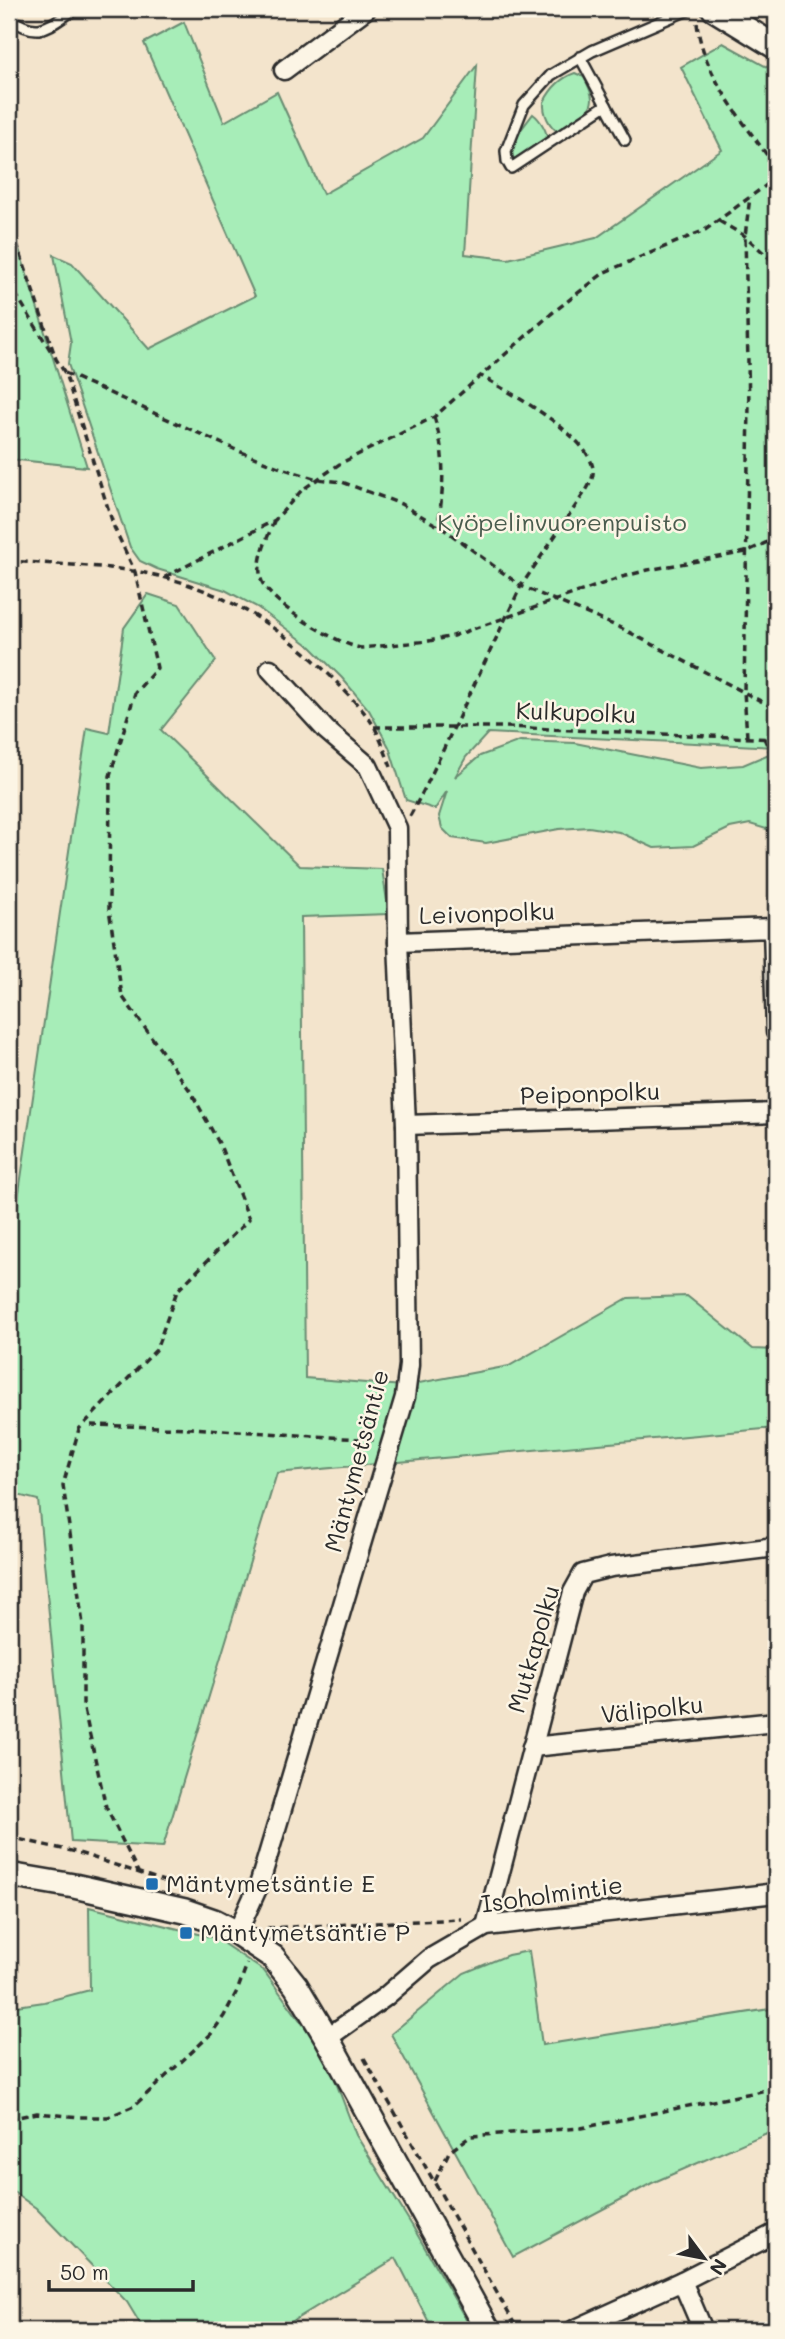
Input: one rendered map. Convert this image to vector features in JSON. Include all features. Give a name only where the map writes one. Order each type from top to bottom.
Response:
[{"type":"street","points":[[284,70],[366,9]]},
{"type":"street","points":[[705,16],[776,47]]},
{"type":"street","name":"Leivonpolku","points":[[270,668],[326,730],[368,765],[397,828],[398,942],[773,928]]},
{"type":"street","points":[[773,928],[776,1032]]},
{"type":"street","name":"Mäntymetsäntie","points":[[253,1935],[260,1882],[405,1397],[409,1365],[406,1125],[398,942]]},
{"type":"street","name":"Peiponpolku","points":[[406,1125],[776,1113]]},
{"type":"street","name":"Mutkapolku","points":[[486,1926],[573,1592],[583,1574],[611,1567],[776,1547]]},
{"type":"street","name":"Välipolku","points":[[532,1747],[776,1722]]},
{"type":"street","points":[[9,1875],[173,1908],[253,1935],[286,1972],[327,2038],[488,2330]]},
{"type":"street","name":"Isoholmintie","points":[[327,2038],[385,1997],[429,1959],[486,1926],[776,1893]]},
{"type":"street","points":[[574,2330],[682,2281],[776,2234]]},
{"type":"street","points":[[682,2281],[704,2330]]},
{"type":"lane","points":[[9,18],[25,29],[44,30],[75,9]]},
{"type":"lane","points":[[607,105],[511,168],[506,151],[524,106],[551,75],[580,57],[690,9]]},
{"type":"lane","points":[[580,57],[625,140]]},
{"type":"path","points":[[705,16],[699,42],[708,64],[776,168]]},
{"type":"path","points":[[776,178],[705,230],[606,272],[551,314],[434,417],[341,463],[317,479],[294,497],[275,520],[260,571],[264,587],[278,602],[344,644],[362,648],[453,636],[648,570],[746,552],[776,538]]},
{"type":"path","points":[[747,737],[744,691],[749,405],[745,236],[750,197]]},
{"type":"path","points":[[9,220],[56,359]]},
{"type":"path","points":[[719,220],[745,236],[776,264]]},
{"type":"path","points":[[9,283],[65,373],[114,527],[135,572],[157,668],[135,693],[110,776],[109,909],[122,996],[191,1091],[220,1145],[249,1219],[177,1291],[156,1350],[79,1430],[63,1485],[83,1624],[83,1704],[106,1807],[138,1872]]},
{"type":"path","points":[[65,373],[281,468],[317,479],[342,482],[401,504],[438,525],[521,586],[623,629],[776,709]]},
{"type":"path","points":[[410,816],[521,586],[592,480],[593,466],[586,454],[551,418],[481,376]]},
{"type":"path","points":[[434,417],[444,466],[438,525]]},
{"type":"path","points":[[165,578],[275,520]]},
{"type":"path","name":"Kulkupolku","points":[[374,727],[455,727],[776,739]]},
{"type":"path","points":[[764,738],[776,766]]},
{"type":"path","points":[[773,928],[771,863],[775,853],[772,842],[776,804]]},
{"type":"path","points":[[91,1425],[191,1428],[391,1441]]},
{"type":"path","points":[[9,2119],[37,2113],[80,2118],[108,2117],[134,2106],[211,2034],[238,1989],[253,1935],[474,1919],[486,1926]]},
{"type":"path","points":[[435,2181],[449,2152],[471,2136],[581,2129],[776,2088]]},
{"type":"green space","name":"Kyöpelinvuorenpuisto","points":[[184,22],[224,122],[277,92],[323,194],[423,138],[477,65],[465,254],[508,259],[596,238],[722,150],[681,67],[723,43],[776,72],[776,747],[488,733],[466,757],[455,777],[480,756],[520,741],[575,743],[701,768],[743,765],[776,751],[776,832],[750,824],[730,828],[693,846],[654,848],[619,832],[589,827],[559,829],[486,843],[452,838],[442,828],[439,816],[447,791],[435,809],[406,800],[389,747],[369,710],[311,647],[257,607],[225,590],[140,561],[130,547],[68,364],[71,343],[54,255],[72,263],[149,349],[255,296],[144,43]]},
{"type":"green space","points":[[575,73],[584,77],[591,94],[591,104],[580,118],[559,132],[547,119],[544,102],[556,84]]},
{"type":"green space","points":[[533,114],[543,126],[547,140],[516,160],[509,154],[517,135]]},
{"type":"green space","points":[[9,217],[87,467],[9,459]]},
{"type":"green space","points":[[148,594],[179,604],[216,661],[161,730],[300,866],[382,869],[389,914],[301,917],[305,1378],[403,1386],[509,1366],[628,1298],[687,1296],[753,1349],[776,1350],[776,1428],[277,1473],[163,1847],[71,1842],[38,1500],[9,1493],[9,1205],[17,1206],[87,728],[109,733],[124,628]]},
{"type":"green space","points":[[89,1907],[215,1938],[264,1971],[326,2056],[356,2135],[472,2330],[433,2330],[396,2258],[278,2330],[144,2330],[127,2302],[36,2208],[9,2189],[9,2007],[44,2002],[90,1990]]},
{"type":"green space","points":[[529,1951],[542,2045],[776,2008],[776,2129],[652,2183],[513,2257],[391,2034],[464,1973],[508,1955]]},
{"type":"place","name":"Mäntymetsäntie E","points":[[152,1884]]},
{"type":"place","name":"Mäntymetsäntie P","points":[[186,1933]]}]
